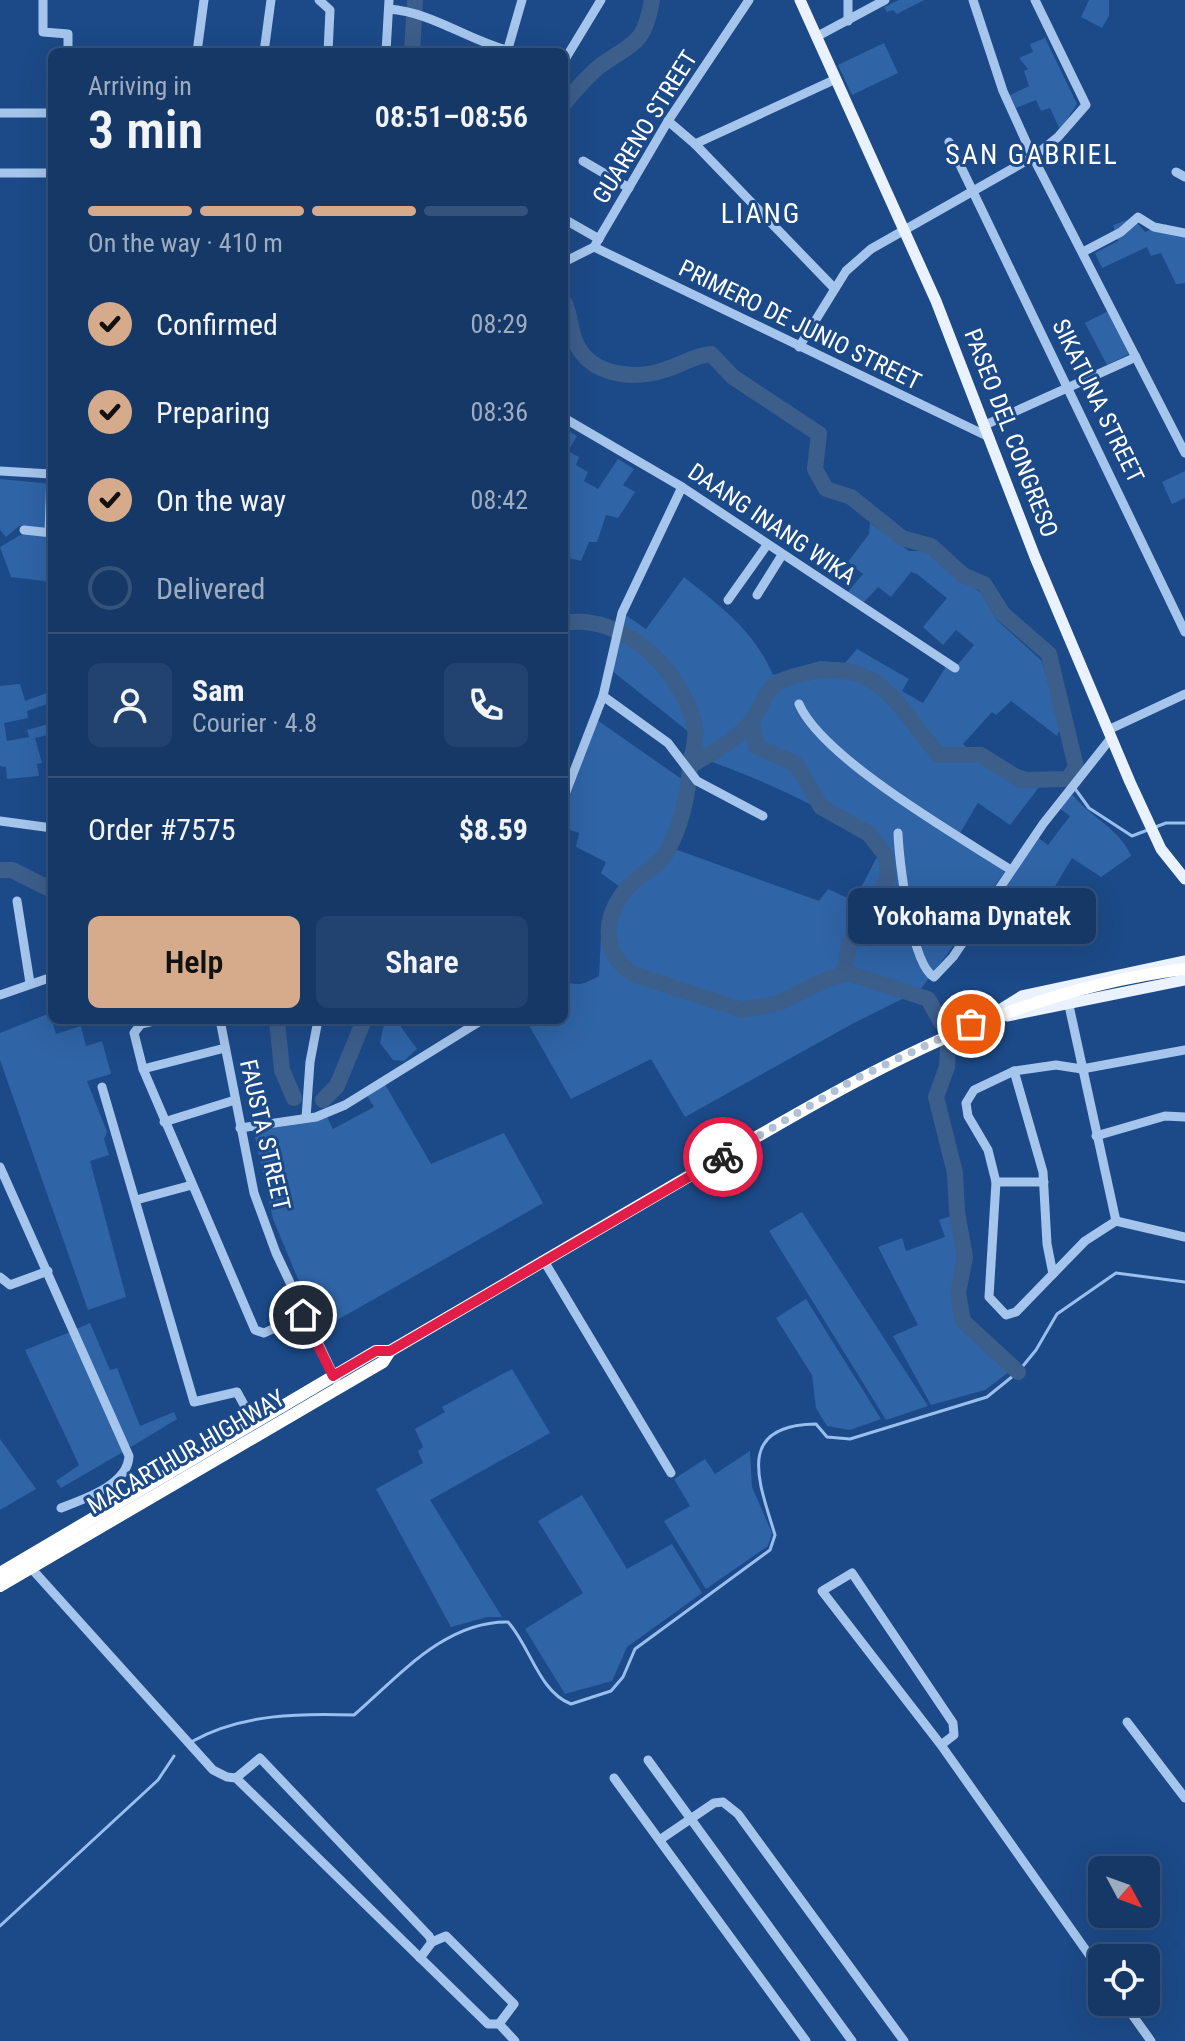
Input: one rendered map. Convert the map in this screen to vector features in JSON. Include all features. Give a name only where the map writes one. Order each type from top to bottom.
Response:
[{"type":"highway","name":"MACARTHUR HIGHWAY","points":[[0,1573],[337,1382],[376,1351],[390,1351],[855,1079],[990,1017],[1053,998],[1185,969]]},
{"type":"highway","name":"MACARTHUR HIGHWAY","points":[[0,1586],[212,1455],[254,1423],[337,1382]]},
{"type":"main road","name":"PASEO DEL CONGRESO","points":[[800,0],[936,301],[1110,734],[1151,828],[1185,879]]},
{"type":"main road","name":"MACARTHUR HIGHWAY","points":[[990,1017],[1022,996],[1185,961]]},
{"type":"main road","name":"MACARTHUR HIGHWAY","points":[[990,1017],[1027,1014],[1068,1001],[1185,980]]},
{"type":"street","points":[[43,0],[43,32],[68,34],[68,48]]},
{"type":"street","points":[[197,48],[200,0]]},
{"type":"street","points":[[265,48],[271,0]]},
{"type":"street","points":[[319,0],[330,10],[328,48]]},
{"type":"street","points":[[508,48],[522,0]]},
{"type":"street","points":[[568,55],[594,17],[601,0]]},
{"type":"street","name":"GUARENO STREET","points":[[597,243],[668,121],[749,0]]},
{"type":"street","points":[[848,0],[848,21]]},
{"type":"street","points":[[816,37],[885,0]]},
{"type":"street","points":[[973,0],[1003,91],[1033,157],[1185,453]]},
{"type":"street","points":[[799,347],[834,288],[871,249],[973,188],[1033,157],[1058,137],[1086,105],[1035,0]]},
{"type":"street","points":[[386,48],[389,4],[416,11],[470,38],[498,48]]},
{"type":"street","points":[[695,144],[836,79]]},
{"type":"street","points":[[0,113],[48,113]]},
{"type":"street","points":[[668,121],[695,144],[834,288]]},
{"type":"street","name":"SIKATUNA STREET","points":[[949,142],[1185,632]]},
{"type":"street","points":[[583,161],[629,188]]},
{"type":"street","points":[[0,173],[48,173]]},
{"type":"street","points":[[1083,252],[1121,232],[1138,217],[1154,227],[1185,233]]},
{"type":"street","name":"PRIMERO DE JUNIO STREET","points":[[568,222],[597,243],[799,347],[989,437]]},
{"type":"street","points":[[568,260],[597,243]]},
{"type":"street","points":[[985,425],[1136,357]]},
{"type":"street","name":"DAANG INANG WIKA","points":[[568,420],[682,487],[955,668]]},
{"type":"street","points":[[0,471],[48,474]]},
{"type":"street","points":[[568,787],[603,696],[622,613],[647,552],[682,487]]},
{"type":"street","points":[[24,530],[48,533]]},
{"type":"street","points":[[728,600],[767,545]]},
{"type":"street","points":[[757,595],[782,555]]},
{"type":"street","points":[[898,833],[911,923],[924,967],[934,977],[953,957],[1011,870],[1110,734],[1185,694]]},
{"type":"street","points":[[603,696],[668,743],[681,756],[685,768],[697,781],[763,816]]},
{"type":"street","points":[[799,704],[812,728],[856,765],[924,815],[1011,870]]},
{"type":"street","points":[[0,821],[48,827]]},
{"type":"street","points":[[17,901],[30,983]]},
{"type":"street","points":[[0,995],[48,978]]},
{"type":"street","points":[[1068,1001],[1116,1221]]},
{"type":"street","points":[[141,1024],[134,1033],[143,1069],[255,1330],[264,1333],[303,1315]]},
{"type":"street","name":"FAUSTA STREET","points":[[221,1024],[254,1193],[303,1315],[337,1382]]},
{"type":"street","points":[[306,1118],[318,1024]]},
{"type":"street","points":[[240,1128],[306,1118],[345,1105],[476,1024]]},
{"type":"street","points":[[143,1069],[225,1048]]},
{"type":"street","points":[[1185,1050],[1082,1069],[1056,1065],[1014,1071],[974,1090],[966,1103],[968,1116],[988,1150],[996,1182],[988,1284],[991,1303],[1006,1315],[1016,1312],[1085,1241],[1116,1221],[1185,1237]]},
{"type":"street","points":[[1014,1071],[1044,1182],[1047,1244],[1053,1274]]},
{"type":"street","points":[[102,1087],[194,1402],[237,1392],[254,1423]]},
{"type":"street","points":[[164,1122],[235,1100]]},
{"type":"street","points":[[1096,1136],[1165,1116],[1185,1117]]},
{"type":"street","points":[[1,1171],[129,1456],[123,1472],[99,1492],[61,1508]]},
{"type":"street","points":[[996,1182],[1044,1182]]},
{"type":"street","points":[[136,1200],[192,1185]]},
{"type":"street","points":[[544,1261],[671,1473]]},
{"type":"street","points":[[0,1292],[10,1285],[48,1271]]},
{"type":"street","points":[[0,1277],[10,1285]]},
{"type":"street","points":[[31,1568],[218,1774],[236,1778],[488,2024],[499,2024],[515,2041]]},
{"type":"street","points":[[941,1745],[954,1735],[953,1723],[852,1573],[822,1591],[941,1745],[1088,1953]]},
{"type":"street","points":[[1127,1722],[1185,1798]]},
{"type":"street","points":[[236,1778],[260,1758],[432,1942]]},
{"type":"street","points":[[648,1760],[852,2041]]},
{"type":"street","points":[[614,1778],[806,2041]]},
{"type":"street","points":[[661,1839],[714,1803],[723,1802],[738,1814],[904,2041]]},
{"type":"street","points":[[420,1958],[432,1942],[446,1936],[514,2004],[499,2024]]},
{"type":"street","points":[[1133,2016],[1151,2041]]},
{"type":"shaded area","points":[[899,0],[924,0],[897,14],[893,10],[887,12],[884,7]]},
{"type":"shaded area","points":[[1089,0],[1109,0],[1109,16],[1102,28],[1081,17]]},
{"type":"shaded area","points":[[1045,38],[1077,104],[1060,130],[1050,108],[1041,111],[1036,100],[1016,108],[1010,95],[1029,86],[1024,71],[1028,69],[1019,58],[1033,52],[1030,44]]},
{"type":"shaded area","points":[[884,43],[898,73],[852,95],[838,65]]},
{"type":"shaded area","points":[[1133,218],[1145,232],[1166,224],[1185,234],[1185,283],[1176,284],[1161,253],[1151,256],[1147,247],[1102,268],[1095,253],[1118,241],[1113,225]]},
{"type":"shaded area","points":[[1108,311],[1129,354],[1107,365],[1085,323]]},
{"type":"shaded area","points":[[568,430],[577,436],[568,451]]},
{"type":"shaded area","points":[[568,451],[579,457],[576,465],[588,472],[584,481],[598,489],[618,459],[634,469],[623,485],[635,492],[618,518],[606,515],[597,542],[589,542],[581,561],[568,558]]},
{"type":"shaded area","points":[[1185,471],[1185,498],[1172,504],[1162,482]]},
{"type":"shaded area","points":[[0,479],[48,484],[48,529],[19,526],[6,537],[0,530]]},
{"type":"shaded area","points":[[870,523],[909,551],[928,551],[981,593],[997,620],[1042,661],[1061,727],[1057,736],[1011,701],[996,715],[992,712],[963,744],[982,762],[992,753],[1009,766],[1046,778],[1010,825],[978,803],[957,838],[1002,867],[1004,873],[978,910],[950,891],[936,907],[966,929],[920,990],[852,1024],[685,1117],[651,1059],[571,1099],[528,1024],[568,1024],[568,982],[578,984],[599,976],[601,936],[624,890],[601,873],[606,862],[576,847],[579,833],[568,829],[568,792],[597,720],[693,787],[672,848],[819,901],[828,889],[854,901],[878,855],[866,841],[823,811],[766,783],[694,756],[699,740],[611,670],[624,614],[646,629],[684,577],[746,632],[773,675],[820,661],[845,663],[857,649],[909,679],[902,691],[923,703],[947,665],[954,669],[974,645],[956,630],[943,645],[923,627],[947,598],[917,574],[911,572],[891,597],[878,587],[864,602],[847,593],[863,574],[848,562],[869,534]]},
{"type":"shaded area","points":[[22,534],[48,537],[48,582],[11,577],[0,547]]},
{"type":"shaded area","points":[[20,684],[25,701],[48,692],[48,704],[27,711],[28,718],[4,723],[7,741],[29,737],[27,730],[48,724],[48,735],[35,738],[42,763],[37,764],[39,776],[7,779],[6,767],[0,766],[0,686]]},
{"type":"shaded area","points":[[1072,794],[1120,838],[1131,856],[1101,877],[1072,858],[1051,893],[995,909],[987,903],[1037,837],[1048,845],[1070,816],[1059,808]]},
{"type":"shaded area","points":[[48,1014],[48,1024],[53,1024],[56,1034],[81,1026],[86,1046],[102,1041],[111,1074],[87,1081],[107,1132],[104,1139],[109,1155],[90,1161],[126,1297],[88,1310],[0,1060],[0,1033]]},
{"type":"shaded area","points":[[384,1024],[401,1024],[417,1049],[404,1061],[393,1060],[380,1043]]},
{"type":"shaded area","points":[[382,1079],[431,1164],[504,1133],[543,1203],[332,1323],[323,1313],[313,1315],[273,1219],[253,1128],[327,1117],[333,1129],[374,1107],[364,1091]]},
{"type":"shaded area","points":[[802,1212],[928,1406],[886,1420],[769,1231]]},
{"type":"shaded area","points":[[954,1215],[961,1257],[955,1293],[960,1323],[991,1349],[1009,1372],[985,1390],[931,1405],[893,1336],[918,1325],[878,1247],[902,1238],[906,1251],[945,1237],[939,1220]]},
{"type":"shaded area","points":[[806,1299],[881,1419],[850,1430],[827,1426],[816,1408],[812,1375],[776,1318]]},
{"type":"shaded area","points":[[90,1323],[110,1370],[117,1368],[140,1426],[174,1412],[177,1419],[131,1447],[122,1439],[72,1331]]},
{"type":"shaded area","points":[[70,1332],[123,1452],[61,1488],[56,1481],[79,1465],[25,1350]]},
{"type":"shaded area","points":[[512,1369],[550,1433],[430,1500],[502,1617],[487,1617],[451,1627],[376,1489],[423,1463],[418,1451],[423,1447],[415,1429],[445,1412],[442,1407]]},
{"type":"shaded area","points":[[0,1439],[36,1489],[0,1510]]},
{"type":"shaded area","points":[[750,1451],[752,1487],[772,1533],[768,1546],[706,1589],[664,1521],[690,1506],[674,1479],[705,1459],[715,1474]]},
{"type":"shaded area","points":[[582,1495],[627,1569],[672,1544],[702,1593],[627,1647],[612,1681],[565,1694],[525,1629],[583,1593],[538,1521]]},
{"type":"waterway","points":[[412,48],[415,0]]},
{"type":"waterway","points":[[568,99],[595,70],[641,35],[652,0]]},
{"type":"waterway","points":[[568,312],[576,343],[592,363],[603,369],[640,375],[711,354],[733,377],[819,434],[815,469],[826,489],[851,497],[902,538],[931,546],[963,575],[984,584],[1003,614],[1049,654],[1076,767],[1068,779],[1021,780],[981,755],[939,755],[887,692],[856,673],[836,670],[801,674],[775,685],[740,733],[690,766],[695,728],[689,707],[665,668],[629,637],[608,627],[586,622],[568,623]]},
{"type":"waterway","points":[[752,722],[756,746],[796,764],[821,807],[869,834],[886,856],[888,878],[850,943],[843,974]]},
{"type":"waterway","points":[[690,766],[684,809],[668,850],[627,888],[613,911],[610,945],[622,965],[633,974],[742,1010],[779,1003],[825,980],[848,973],[928,999],[941,1022]]},
{"type":"waterway","points":[[1068,779],[1089,808],[1132,836],[1166,823],[1185,823]]},
{"type":"waterway","points":[[0,870],[12,870],[48,888]]},
{"type":"waterway","points":[[277,1024],[282,1070],[294,1098]]},
{"type":"waterway","points":[[323,1100],[337,1086],[362,1024]]},
{"type":"waterway","points":[[948,1048],[947,1067],[936,1097],[955,1173],[957,1212],[965,1257],[958,1293],[963,1321],[1018,1372]]},
{"type":"waterway","points":[[193,1741],[251,1720],[292,1715],[354,1715],[424,1654],[443,1641],[485,1624],[508,1622],[551,1690],[571,1704],[611,1691],[623,1677],[635,1649],[770,1550],[775,1535],[759,1478],[759,1461],[763,1446],[772,1435],[790,1427],[816,1424],[827,1437],[850,1439],[987,1397],[1018,1372],[1036,1350],[1057,1314],[1116,1273],[1185,1282]]},
{"type":"waterway","points":[[0,1926],[158,1780],[174,1756]]},
{"type":"way so far","points":[[723,1157],[855,1079],[971,1024]]},
{"type":"place","name":"Yokohama Dynatek","points":[[971,1024]]},
{"type":"district","name":"SAN GABRIEL","points":[[1032,154]]},
{"type":"district","name":"LIANG","points":[[761,213]]},
{"type":"route","points":[[303,1315],[333,1376],[376,1351],[390,1351],[723,1157]]}]
